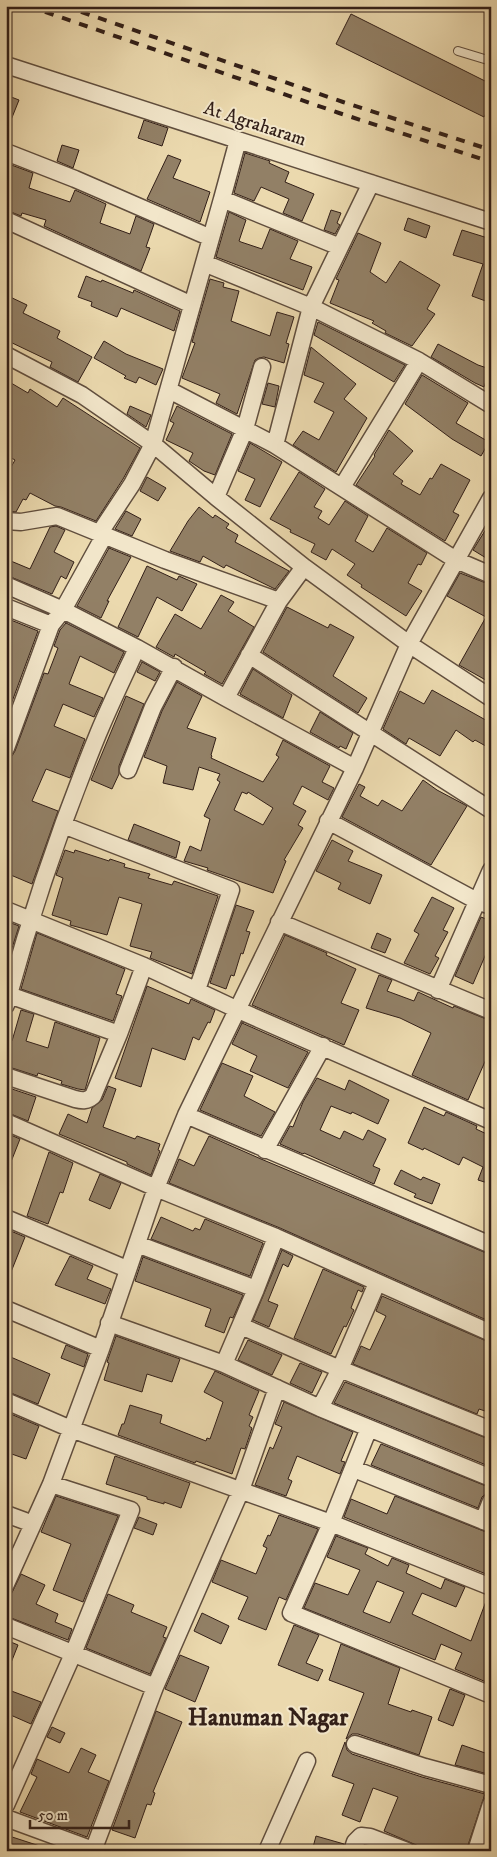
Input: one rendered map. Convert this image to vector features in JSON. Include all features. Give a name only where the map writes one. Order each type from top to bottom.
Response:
[{"type":"street","name":"At Agraharam","points":[[6,65],[491,222]]},
{"type":"street","points":[[6,748],[51,625],[63,610],[153,444],[238,140]]},
{"type":"street","points":[[6,152],[75,179],[210,238]]},
{"type":"street","points":[[275,445],[311,307],[371,183]]},
{"type":"street","points":[[222,199],[340,247]]},
{"type":"street","points":[[6,220],[192,305]]},
{"type":"street","points":[[204,263],[311,307],[418,361],[491,405]]},
{"type":"street","points":[[6,355],[82,396],[153,444],[304,567],[409,644],[491,698]]},
{"type":"street","points":[[342,487],[418,361]]},
{"type":"street","points":[[216,497],[245,428],[262,367]]},
{"type":"street","points":[[169,390],[275,445],[456,560],[491,575]]},
{"type":"street","points":[[6,1584],[51,1484],[101,1349],[156,1188],[186,1115],[354,768],[409,644],[491,498]]},
{"type":"street","points":[[6,521],[21,522],[57,516],[102,535],[279,601]]},
{"type":"street","points":[[226,698],[279,601],[304,567]]},
{"type":"street","points":[[6,585],[63,610],[138,648],[354,768]]},
{"type":"street","points":[[6,607],[51,625]]},
{"type":"street","points":[[119,1034],[8,1000],[63,825],[98,734],[138,648]]},
{"type":"street","points":[[249,655],[491,810]]},
{"type":"street","points":[[128,770],[153,707],[174,667]]},
{"type":"street","points":[[328,821],[484,903]]},
{"type":"street","points":[[63,825],[231,890],[197,990]]},
{"type":"street","points":[[438,990],[484,903],[491,870]]},
{"type":"street","points":[[6,910],[144,966],[236,1009],[324,1046],[491,1121]]},
{"type":"street","points":[[279,922],[491,1011]]},
{"type":"street","points":[[6,1076],[75,1099],[89,1100],[119,1034],[144,966]]},
{"type":"street","points":[[265,1150],[324,1046]]},
{"type":"street","points":[[186,1115],[491,1245]]},
{"type":"street","points":[[6,1122],[156,1188],[276,1237],[491,1332]]},
{"type":"street","points":[[6,1218],[127,1269]]},
{"type":"street","points":[[224,1364],[276,1237]]},
{"type":"street","points":[[137,1244],[256,1289]]},
{"type":"street","points":[[320,1408],[340,1369],[377,1283]]},
{"type":"street","points":[[6,1309],[101,1349]]},
{"type":"street","points":[[109,1323],[224,1364],[320,1408],[491,1478]]},
{"type":"street","points":[[240,1326],[491,1430]]},
{"type":"street","points":[[6,1818],[93,1850],[155,1687],[242,1490],[277,1388]]},
{"type":"street","points":[[6,1401],[71,1429],[331,1523],[491,1587]]},
{"type":"street","points":[[369,1428],[354,1469],[291,1613],[491,1695]]},
{"type":"street","points":[[354,1469],[487,1523],[491,1502]]},
{"type":"street","points":[[6,1805],[73,1654],[132,1510],[51,1484]]},
{"type":"street","points":[[6,1514],[34,1524]]},
{"type":"street","points":[[6,1626],[155,1687]]},
{"type":"street","points":[[355,1744],[425,1768],[491,1785]]},
{"type":"street","points":[[267,1851],[307,1761]]},
{"type":"street","points":[[476,1851],[490,1808]]},
{"type":"street","points":[[352,1851],[355,1842],[361,1836],[370,1837],[407,1851]]},
{"type":"lane","points":[[458,51],[491,61]]},
{"type":"building","points":[[351,14],[491,84],[491,104],[484,117],[336,44]]},
{"type":"building","points":[[6,95],[19,100],[7,130],[6,130]]},
{"type":"building","points":[[144,120],[168,128],[162,146],[138,138]]},
{"type":"building","points":[[62,145],[79,150],[73,168],[57,161]]},
{"type":"building","points":[[245,153],[270,161],[269,163],[289,172],[285,182],[314,194],[302,221],[283,213],[289,199],[261,187],[254,201],[234,193]]},
{"type":"building","points":[[168,155],[181,160],[173,178],[210,192],[200,222],[147,199]]},
{"type":"building","points":[[6,163],[33,173],[29,188],[70,202],[75,190],[106,204],[100,223],[130,234],[136,216],[154,224],[146,247],[150,248],[141,271],[44,226],[46,220],[22,213],[21,216],[6,210]]},
{"type":"building","points":[[331,210],[341,213],[337,223],[340,225],[335,234],[324,230]]},
{"type":"building","points":[[229,212],[246,220],[239,241],[241,242],[262,249],[270,229],[298,241],[290,259],[312,267],[303,290],[216,257]]},
{"type":"building","points":[[408,218],[430,226],[426,238],[404,230]]},
{"type":"building","points":[[462,230],[491,239],[491,303],[472,296],[483,264],[453,255]]},
{"type":"building","points":[[358,233],[381,243],[370,272],[386,283],[400,261],[440,285],[427,309],[435,314],[412,346],[385,333],[386,331],[372,323],[374,321],[330,303],[339,280],[336,279]]},
{"type":"building","points":[[86,276],[101,282],[102,280],[133,293],[134,290],[180,311],[174,331],[121,308],[117,317],[91,306],[92,302],[78,297]]},
{"type":"building","points":[[210,279],[224,283],[223,287],[239,291],[231,321],[270,336],[277,312],[294,317],[286,343],[289,344],[284,363],[264,357],[255,360],[237,414],[216,403],[220,394],[182,378],[195,343],[192,342]]},
{"type":"building","points":[[6,295],[27,305],[23,313],[60,331],[57,338],[92,357],[78,382],[50,367],[52,362],[6,340]]},
{"type":"building","points":[[318,322],[405,365],[394,382],[314,335]]},
{"type":"building","points":[[104,341],[126,354],[163,369],[156,385],[139,377],[136,383],[124,378],[126,376],[94,358]]},
{"type":"building","points":[[438,344],[478,365],[490,369],[484,387],[431,357]]},
{"type":"building","points":[[311,347],[356,384],[344,399],[367,418],[336,472],[293,445],[303,431],[319,440],[334,412],[314,402],[324,383],[304,375]]},
{"type":"building","points":[[422,375],[468,403],[456,423],[489,442],[481,456],[452,439],[405,404]]},
{"type":"building","points":[[6,380],[28,393],[30,389],[57,407],[63,398],[140,448],[96,521],[55,506],[30,493],[26,500],[23,499],[16,512],[6,511],[6,476],[15,460],[6,455]]},
{"type":"building","points":[[268,383],[279,386],[275,407],[262,404]]},
{"type":"building","points":[[130,406],[151,415],[146,427],[127,414]]},
{"type":"building","points":[[177,406],[232,434],[215,475],[204,471],[189,461],[193,453],[166,440],[174,423],[170,421]]},
{"type":"building","points":[[389,430],[413,451],[393,474],[403,481],[401,484],[420,495],[441,464],[470,480],[453,512],[459,515],[445,541],[356,485]]},
{"type":"building","points":[[250,443],[282,462],[260,507],[245,500],[255,479],[238,471]]},
{"type":"building","points":[[299,472],[325,489],[314,507],[322,511],[318,518],[329,525],[345,501],[368,516],[355,541],[373,552],[387,528],[427,553],[421,565],[418,564],[408,583],[422,591],[406,616],[361,587],[362,585],[347,575],[355,564],[332,549],[326,560],[311,552],[315,544],[290,532],[291,530],[270,519]]},
{"type":"building","points":[[147,477],[166,488],[158,501],[140,491]]},
{"type":"building","points":[[199,507],[213,518],[215,515],[229,524],[226,528],[238,535],[235,542],[289,571],[275,589],[226,565],[224,568],[203,556],[200,562],[170,551]]},
{"type":"building","points":[[126,511],[141,519],[132,536],[115,529]]},
{"type":"building","points":[[491,521],[491,561],[473,550]]},
{"type":"building","points":[[56,526],[65,530],[54,552],[74,562],[66,579],[61,576],[52,594],[6,575],[6,559],[30,569],[50,527]]},
{"type":"building","points":[[109,548],[131,557],[107,601],[109,601],[101,618],[77,606]]},
{"type":"building","points":[[147,566],[177,580],[179,576],[197,584],[182,611],[157,597],[138,637],[118,627]]},
{"type":"building","points":[[460,573],[491,585],[491,683],[459,665],[486,617],[447,596]]},
{"type":"building","points":[[221,595],[234,602],[228,611],[254,627],[222,684],[204,674],[206,672],[175,654],[174,657],[156,647],[175,614],[201,629]]},
{"type":"building","points":[[287,607],[328,628],[330,624],[354,637],[333,676],[367,698],[358,713],[263,652]]},
{"type":"building","points":[[6,618],[38,631],[6,718]]},
{"type":"building","points":[[66,623],[124,652],[114,673],[80,656],[69,684],[103,698],[94,717],[63,704],[54,726],[85,739],[70,778],[46,769],[32,801],[58,811],[32,884],[6,873],[6,758],[12,756],[15,751],[44,673],[48,674],[58,648],[54,646],[60,630]]},
{"type":"building","points":[[142,662],[160,672],[155,681],[137,672]]},
{"type":"building","points":[[253,669],[292,695],[283,718],[240,694]]},
{"type":"building","points":[[177,682],[202,696],[187,728],[216,738],[211,758],[263,782],[279,757],[276,755],[283,740],[330,766],[322,782],[334,788],[328,800],[302,786],[293,804],[306,811],[298,825],[303,828],[284,860],[286,861],[273,893],[207,870],[208,868],[184,861],[190,846],[201,851],[210,819],[204,816],[220,782],[217,780],[220,774],[199,767],[193,790],[163,783],[167,766],[144,757],[162,711]],"holes":[[[242,792],[247,794],[248,792],[273,808],[263,825],[234,810]]]},
{"type":"building","points":[[432,690],[491,723],[491,749],[475,740],[473,742],[456,730],[440,756],[409,738],[406,744],[383,729],[400,691],[424,704]]},
{"type":"building","points":[[126,696],[144,704],[119,766],[119,774],[112,789],[91,780]]},
{"type":"building","points":[[320,712],[353,733],[346,749],[340,746],[339,748],[310,732]]},
{"type":"building","points":[[423,780],[467,806],[431,865],[342,817],[359,784],[365,787],[360,796],[378,806],[382,800],[402,811]]},
{"type":"building","points":[[134,824],[180,842],[176,858],[128,840]]},
{"type":"building","points":[[332,840],[353,851],[348,861],[382,875],[370,904],[338,889],[341,883],[316,871]]},
{"type":"building","points":[[65,850],[74,853],[75,850],[109,861],[110,859],[125,864],[124,867],[150,874],[148,878],[172,885],[174,881],[218,896],[192,974],[150,958],[152,952],[130,946],[142,904],[119,897],[107,935],[70,925],[71,921],[52,915],[63,878],[56,875]]},
{"type":"building","points":[[432,897],[454,908],[443,930],[448,932],[435,956],[439,958],[430,974],[404,963],[419,934],[414,931]]},
{"type":"building","points":[[236,905],[254,911],[246,931],[250,932],[243,954],[241,953],[234,976],[231,975],[226,989],[210,983]]},
{"type":"building","points":[[481,917],[491,921],[491,942],[473,984],[455,976]]},
{"type":"building","points":[[6,921],[19,926],[6,967]]},
{"type":"building","points":[[37,933],[125,969],[116,994],[122,996],[113,1021],[21,989]]},
{"type":"building","points":[[377,933],[391,939],[385,953],[371,948]]},
{"type":"building","points":[[285,935],[327,953],[326,955],[356,969],[341,1003],[359,1010],[344,1045],[252,1005]]},
{"type":"building","points":[[379,975],[392,980],[387,991],[414,1001],[418,992],[453,1008],[454,1006],[491,1021],[491,1048],[468,1100],[412,1075],[431,1033],[400,1018],[366,1008]]},
{"type":"building","points":[[147,986],[189,1004],[191,999],[215,1010],[210,1023],[208,1022],[199,1040],[193,1037],[185,1060],[152,1048],[141,1087],[115,1078]]},
{"type":"building","points":[[21,1010],[34,1014],[26,1041],[48,1048],[55,1022],[100,1038],[85,1090],[61,1084],[62,1081],[38,1073],[37,1076],[6,1066],[6,1039],[12,1041]]},
{"type":"building","points":[[242,1023],[308,1052],[288,1088],[250,1071],[257,1056],[232,1044]]},
{"type":"building","points":[[222,1063],[253,1076],[244,1096],[275,1112],[261,1136],[200,1110]]},
{"type":"building","points":[[317,1078],[345,1090],[349,1080],[389,1100],[378,1124],[352,1112],[351,1114],[331,1106],[320,1130],[340,1139],[344,1131],[363,1140],[368,1130],[386,1139],[373,1166],[380,1169],[374,1184],[280,1144],[290,1126],[293,1127],[303,1102]]},
{"type":"building","points":[[108,1086],[116,1089],[103,1127],[135,1139],[137,1136],[160,1144],[158,1150],[160,1151],[151,1175],[127,1164],[127,1162],[59,1134],[68,1114],[87,1123],[92,1108],[102,1100]]},
{"type":"building","points":[[6,1087],[36,1097],[28,1121],[6,1112]]},
{"type":"building","points":[[424,1107],[444,1116],[446,1112],[477,1126],[476,1129],[491,1136],[491,1184],[478,1180],[483,1167],[463,1157],[459,1165],[424,1148],[423,1150],[408,1143]]},
{"type":"building","points":[[6,1133],[20,1139],[7,1172],[6,1172]]},
{"type":"building","points":[[209,1136],[491,1255],[491,1322],[280,1228],[169,1183],[179,1159],[194,1166]]},
{"type":"building","points":[[49,1152],[73,1163],[63,1193],[60,1192],[48,1224],[27,1216]]},
{"type":"building","points":[[401,1170],[421,1180],[423,1177],[440,1184],[432,1204],[414,1197],[416,1194],[394,1184]]},
{"type":"building","points":[[100,1174],[121,1183],[110,1209],[89,1200]]},
{"type":"building","points":[[161,1217],[193,1231],[195,1228],[200,1230],[205,1219],[263,1243],[250,1276],[151,1239]]},
{"type":"building","points":[[6,1229],[25,1237],[7,1282],[6,1282]]},
{"type":"building","points":[[282,1250],[293,1256],[288,1267],[283,1264],[268,1301],[278,1305],[269,1327],[253,1320]]},
{"type":"building","points":[[70,1256],[93,1266],[87,1279],[111,1289],[105,1304],[55,1285]]},
{"type":"building","points":[[143,1257],[243,1295],[233,1318],[230,1317],[224,1333],[205,1326],[211,1309],[135,1281]]},
{"type":"building","points":[[323,1269],[364,1287],[362,1292],[358,1290],[351,1308],[354,1310],[331,1354],[294,1338]]},
{"type":"building","points":[[382,1296],[491,1343],[491,1413],[479,1409],[477,1414],[353,1364],[361,1346],[370,1350],[386,1316],[376,1311]]},
{"type":"building","points":[[116,1336],[180,1359],[172,1382],[147,1374],[142,1392],[104,1380],[109,1363],[107,1362]]},
{"type":"building","points":[[248,1340],[282,1355],[272,1375],[238,1360]]},
{"type":"building","points":[[66,1345],[88,1354],[84,1367],[61,1358]]},
{"type":"building","points":[[6,1355],[50,1374],[38,1404],[6,1391]]},
{"type":"building","points":[[300,1363],[322,1372],[312,1393],[290,1383]]},
{"type":"building","points":[[215,1371],[259,1391],[249,1415],[253,1417],[249,1426],[252,1428],[245,1449],[241,1448],[232,1474],[196,1461],[195,1463],[118,1435],[130,1405],[162,1415],[160,1423],[206,1441],[207,1438],[210,1439],[223,1402],[204,1392]]},
{"type":"building","points":[[345,1382],[491,1440],[491,1467],[334,1403]]},
{"type":"building","points":[[284,1402],[353,1432],[341,1461],[345,1462],[340,1474],[297,1456],[288,1479],[292,1481],[286,1496],[255,1485],[270,1447],[273,1449],[282,1427],[275,1424]]},
{"type":"building","points":[[6,1412],[39,1426],[26,1459],[6,1452]]},
{"type":"building","points":[[381,1444],[491,1489],[482,1497],[478,1508],[371,1465]]},
{"type":"building","points":[[115,1456],[190,1483],[181,1508],[147,1499],[147,1497],[106,1484]]},
{"type":"building","points":[[56,1496],[118,1516],[83,1602],[53,1590],[71,1544],[41,1532]]},
{"type":"building","points":[[395,1496],[491,1534],[491,1576],[344,1517],[351,1499],[387,1514]]},
{"type":"building","points":[[279,1515],[318,1529],[286,1600],[279,1597],[266,1630],[238,1619],[248,1597],[212,1582],[221,1560],[256,1574],[267,1548],[263,1546],[268,1535],[270,1536]]},
{"type":"building","points":[[139,1517],[157,1524],[153,1535],[134,1528]]},
{"type":"building","points":[[336,1536],[368,1548],[365,1554],[388,1566],[392,1558],[409,1565],[406,1573],[441,1589],[445,1579],[465,1587],[456,1607],[422,1593],[412,1614],[471,1641],[488,1596],[491,1597],[491,1684],[455,1669],[462,1653],[441,1644],[435,1660],[304,1608],[315,1583],[348,1595],[360,1570],[327,1557]],"holes":[[[377,1581],[404,1592],[390,1623],[363,1612]]]},
{"type":"building","points":[[21,1574],[45,1585],[36,1604],[58,1614],[55,1622],[72,1629],[68,1640],[6,1616],[6,1605]]},
{"type":"building","points":[[108,1594],[134,1605],[131,1612],[167,1627],[163,1637],[166,1638],[150,1674],[86,1648]]},
{"type":"building","points":[[202,1613],[229,1626],[221,1644],[194,1631]]},
{"type":"building","points":[[294,1625],[319,1635],[306,1663],[323,1670],[318,1681],[278,1665]]},
{"type":"building","points":[[6,1640],[18,1645],[7,1673],[6,1673]]},
{"type":"building","points":[[341,1644],[400,1668],[388,1704],[432,1717],[419,1755],[358,1734],[352,1734],[346,1739],[364,1693],[329,1680]]},
{"type":"building","points":[[180,1655],[209,1667],[195,1702],[165,1689]]},
{"type":"building","points":[[6,1689],[41,1702],[31,1724],[6,1713]]},
{"type":"building","points":[[450,1689],[465,1695],[453,1726],[438,1720]]},
{"type":"building","points":[[156,1711],[182,1722],[153,1792],[155,1793],[151,1805],[147,1804],[135,1838],[112,1830]]},
{"type":"building","points":[[52,1727],[65,1733],[60,1743],[47,1737]]},
{"type":"building","points":[[345,1742],[347,1750],[352,1754],[422,1777],[485,1794],[466,1851],[430,1851],[384,1831],[398,1797],[373,1788],[360,1822],[342,1815],[354,1784],[332,1776]]},
{"type":"building","points":[[462,1745],[491,1755],[491,1775],[455,1765]]},
{"type":"building","points":[[81,1748],[96,1755],[88,1772],[109,1781],[87,1837],[20,1812],[37,1777],[31,1774],[37,1759],[69,1773]]},
{"type":"building","points":[[6,1835],[49,1849],[49,1851],[6,1851]]},
{"type":"building","points":[[316,1836],[344,1844],[342,1851],[312,1851]]},
{"type":"railway","points":[[28,6],[339,113],[491,162]]},
{"type":"railway","points":[[64,6],[343,102],[491,150]]},
{"type":"district","name":"Hanuman Nagar","points":[[268,1718]]}]
